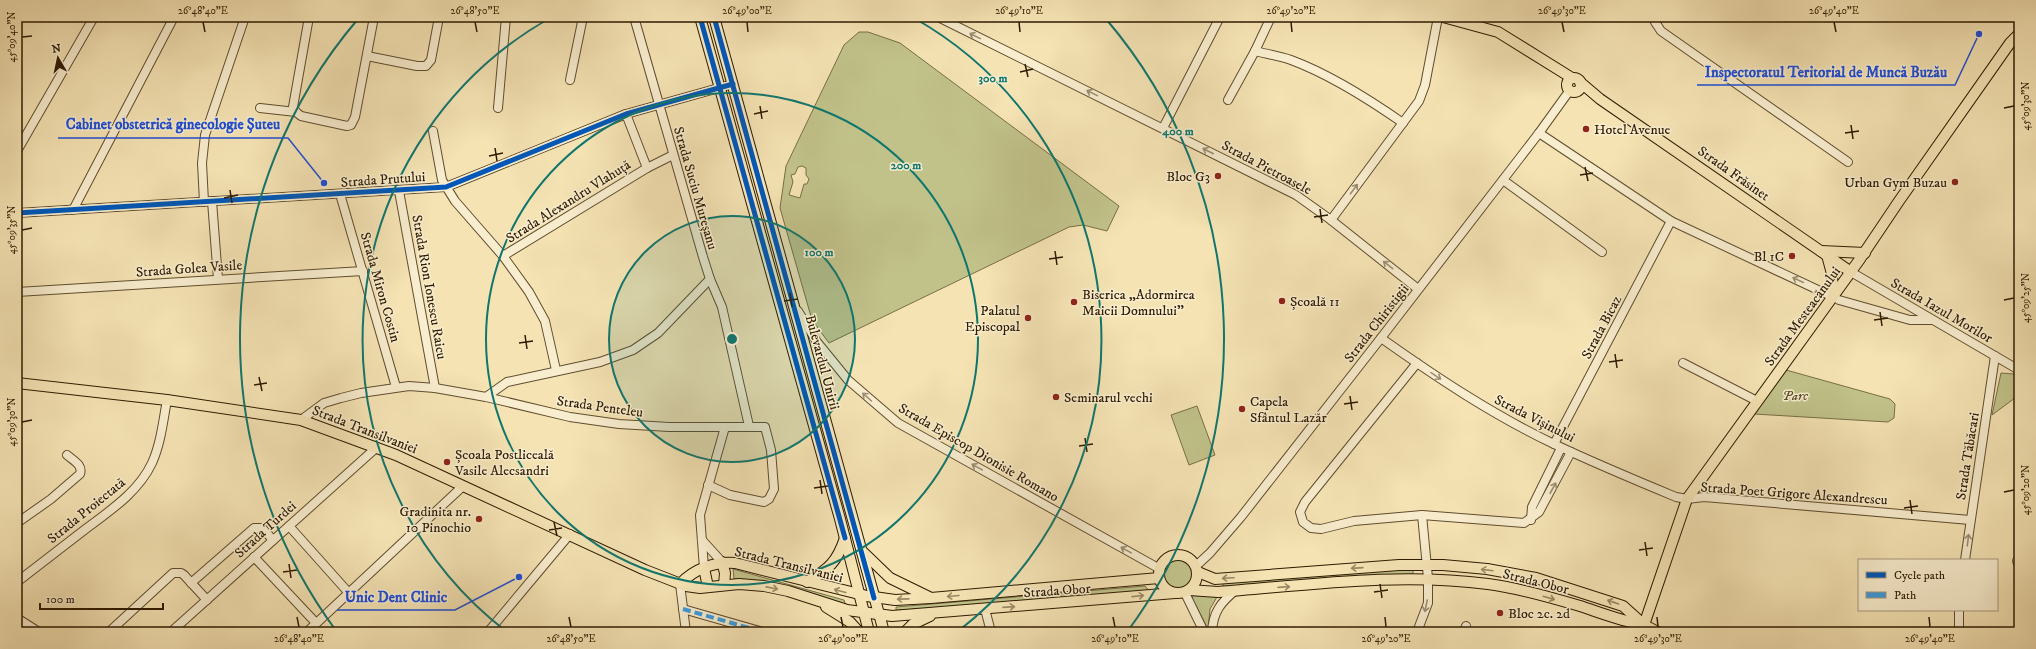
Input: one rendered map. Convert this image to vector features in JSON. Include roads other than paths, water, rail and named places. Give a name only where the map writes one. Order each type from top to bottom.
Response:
[{"type":"main road","name":"Bulevardul Unirii","points":[[700,17],[845,538],[869,632]]},
{"type":"main road","name":"Bulevardul Unirii","points":[[714,17],[796,308],[884,632]]},
{"type":"main road","points":[[1442,17],[1498,32],[1543,60],[1573,86]]},
{"type":"main road","name":"Strada Mesteacănului","points":[[1642,628],[1687,499],[1757,401],[1836,299],[1851,272],[1899,201],[2016,37],[2019,24]]},
{"type":"main road","name":"Strada Frăsinet","points":[[1573,86],[1600,99],[1851,272]]},
{"type":"main road","points":[[1836,299],[1832,274],[1824,253],[1865,253]]},
{"type":"main road","name":"Strada Transilvaniei","points":[[17,383],[167,400],[301,420],[377,447],[680,584],[695,588],[724,585],[764,586],[864,613],[879,615],[942,612]]},
{"type":"main road","points":[[807,582],[832,565],[841,552],[845,538]]},
{"type":"main road","points":[[862,552],[890,578],[931,598]]},
{"type":"main road","points":[[1178,555],[1189,558],[1197,569],[1196,582],[1183,592],[1165,588],[1160,574],[1168,558],[1178,555]]},
{"type":"main road","points":[[722,562],[725,573],[724,585]]},
{"type":"main road","name":"Strada Transilvaniei","points":[[680,584],[704,568],[722,562],[735,563],[874,598]]},
{"type":"main road","name":"Strada Obor","points":[[1197,569],[1215,579],[1313,571],[1426,565],[1487,569],[1536,578],[1623,606],[1642,628]]},
{"type":"main road","points":[[704,568],[708,587]]},
{"type":"main road","name":"Strada Obor","points":[[874,598],[895,600],[931,598],[1160,574]]},
{"type":"main road","name":"Strada Obor","points":[[942,612],[1183,592],[1218,592],[1400,578],[1428,578],[1490,584],[1532,593],[1579,606],[1642,628]]},
{"type":"main road","points":[[805,596],[837,613],[859,632]]},
{"type":"main road","points":[[906,632],[913,624],[942,612]]},
{"type":"main road","points":[[1642,628],[1658,632]]},
{"type":"street","points":[[17,151],[94,17]]},
{"type":"street","points":[[72,210],[174,17]]},
{"type":"street","points":[[218,279],[202,162],[205,135],[244,17]]},
{"type":"street","points":[[296,112],[294,100],[309,17]]},
{"type":"street","points":[[260,108],[296,112],[301,116],[315,120],[346,126],[351,125],[355,117],[374,17]]},
{"type":"street","points":[[367,56],[417,66],[426,66],[431,60],[439,17]]},
{"type":"street","points":[[498,108],[506,17]]},
{"type":"street","points":[[570,80],[583,17]]},
{"type":"street","name":"Strada Suciu Mureșanu","points":[[634,17],[710,279],[722,307],[749,426]]},
{"type":"street","name":"Strada Pietroasele","points":[[938,17],[1296,195],[1331,220],[1418,289]]},
{"type":"street","points":[[1163,128],[1220,17]]},
{"type":"street","points":[[1228,100],[1256,51],[1271,17]]},
{"type":"street","points":[[1331,220],[1419,101],[1425,85],[1438,17]]},
{"type":"street","points":[[1654,17],[1655,22],[1661,30],[1848,162]]},
{"type":"street","points":[[1256,51],[1291,60],[1312,70],[1367,98],[1403,123]]},
{"type":"street","name":"Strada Prutului","points":[[17,213],[446,187],[626,114],[733,84]]},
{"type":"street","name":"Strada Chiristigii","points":[[1197,569],[1241,516],[1381,338],[1539,133],[1573,86]]},
{"type":"street","name":"Strada Alexandru Vlahuță","points":[[626,114],[647,168]]},
{"type":"street","points":[[433,131],[439,172],[446,187],[455,201],[503,256],[529,292],[545,320],[556,370]]},
{"type":"street","points":[[1539,133],[1671,221],[1836,299],[1910,320],[1932,320]]},
{"type":"street","name":"Strada Alexandru Vlahuță","points":[[503,256],[647,168],[673,155]]},
{"type":"street","points":[[1503,180],[1602,252]]},
{"type":"street","name":"Strada Rion Ionescu Raicu","points":[[399,191],[435,388]]},
{"type":"street","name":"Strada Miron Costin","points":[[340,194],[396,387]]},
{"type":"street","name":"Strada Bicaz","points":[[1557,446],[1671,221]]},
{"type":"street","name":"Strada Golea Vasile","points":[[17,292],[363,270]]},
{"type":"street","name":"Strada Iazul Morilor","points":[[1851,272],[2019,370]]},
{"type":"street","points":[[486,396],[507,382],[617,357],[646,343],[658,333],[710,279]]},
{"type":"street","name":"Strada Episcop Dionisie Romano","points":[[796,308],[817,342],[848,380],[898,423],[1160,574]]},
{"type":"street","name":"Strada Vișinului","points":[[1381,338],[1468,398],[1557,446],[1676,497],[1687,499]]},
{"type":"street","name":"Strada Tăbăcari","points":[[1965,559],[1995,356]]},
{"type":"street","points":[[1417,363],[1305,502],[1300,512],[1303,522],[1311,528],[1321,529],[1354,521],[1422,515],[1518,524],[1531,520],[1539,512],[1571,452]]},
{"type":"street","points":[[1683,363],[1757,401]]},
{"type":"street","name":"Strada Penteleu","points":[[301,420],[324,403],[361,393],[396,387],[435,388],[486,396],[570,417],[613,423],[641,426],[763,426],[767,429],[774,489],[769,499],[764,502],[737,496],[708,485]]},
{"type":"street","name":"Strada Proiectată","points":[[17,582],[99,519],[130,493],[139,483],[151,463],[158,446],[167,400]]},
{"type":"street","points":[[704,568],[700,515],[725,427]]},
{"type":"street","points":[[1531,520],[1532,506],[1557,446]]},
{"type":"street","name":"Strada Turdei","points":[[171,632],[377,447]]},
{"type":"street","points":[[17,523],[51,500],[80,474],[82,470],[80,465],[67,455]]},
{"type":"street","points":[[307,632],[463,486]]},
{"type":"street","name":"Strada Poet Grigore Alexandrescu","points":[[1687,499],[1704,497],[1970,520]]},
{"type":"street","points":[[1417,632],[1428,603],[1428,578],[1422,515]]},
{"type":"street","points":[[289,526],[348,592]]},
{"type":"street","points":[[191,583],[254,528],[262,528],[273,540]]},
{"type":"street","points":[[488,632],[570,534]]},
{"type":"street","points":[[702,540],[722,562]]},
{"type":"street","points":[[254,557],[316,623]]},
{"type":"street","points":[[108,632],[169,576],[181,573],[206,600]]},
{"type":"street","points":[[680,584],[686,632]]},
{"type":"street","points":[[1212,632],[1214,616],[1218,608],[1223,600],[1236,590]]},
{"type":"street","points":[[1183,592],[1204,632]]},
{"type":"street","points":[[683,609],[762,632]]},
{"type":"street","points":[[985,609],[992,632]]},
{"type":"street","points":[[1959,611],[1959,632]]},
{"type":"street","points":[[17,618],[39,632]]},
{"type":"place","name":"Inspectoratul Teritorial de Muncă Buzău","points":[[1979,34]]},
{"type":"place","name":"Hotel Avenue","points":[[1586,129]]},
{"type":"place","name":"Bloc G3","points":[[1218,176]]},
{"type":"place","name":"Urban Gym Buzau","points":[[1955,182]]},
{"type":"place","name":"Cabinet obstetrică ginecologie Șuteu","points":[[324,183]]},
{"type":"place","name":"Bl 1C","points":[[1792,256]]},
{"type":"place","name":"Școală 11","points":[[1282,301]]},
{"type":"place","name":"Biserica „Adormirea Maicii Domnului”","points":[[1074,302]]},
{"type":"place","name":"Palatul Episcopal","points":[[1028,318]]},
{"type":"place","name":"Seminarul vechi","points":[[1056,397]]},
{"type":"place","name":"Capela Sfântul Lazăr","points":[[1242,409]]},
{"type":"place","name":"Școala Postliceală Vasile Alecsandri","points":[[447,462]]},
{"type":"place","name":"Gradinita nr. 10 Pinochio","points":[[479,519]]},
{"type":"place","name":"Unic Dent Clinic","points":[[519,577]]},
{"type":"place","name":"Bloc 2c. 2d","points":[[1500,613]]},
{"type":"park label","name":"Parc","points":[[1795,395]]}]
